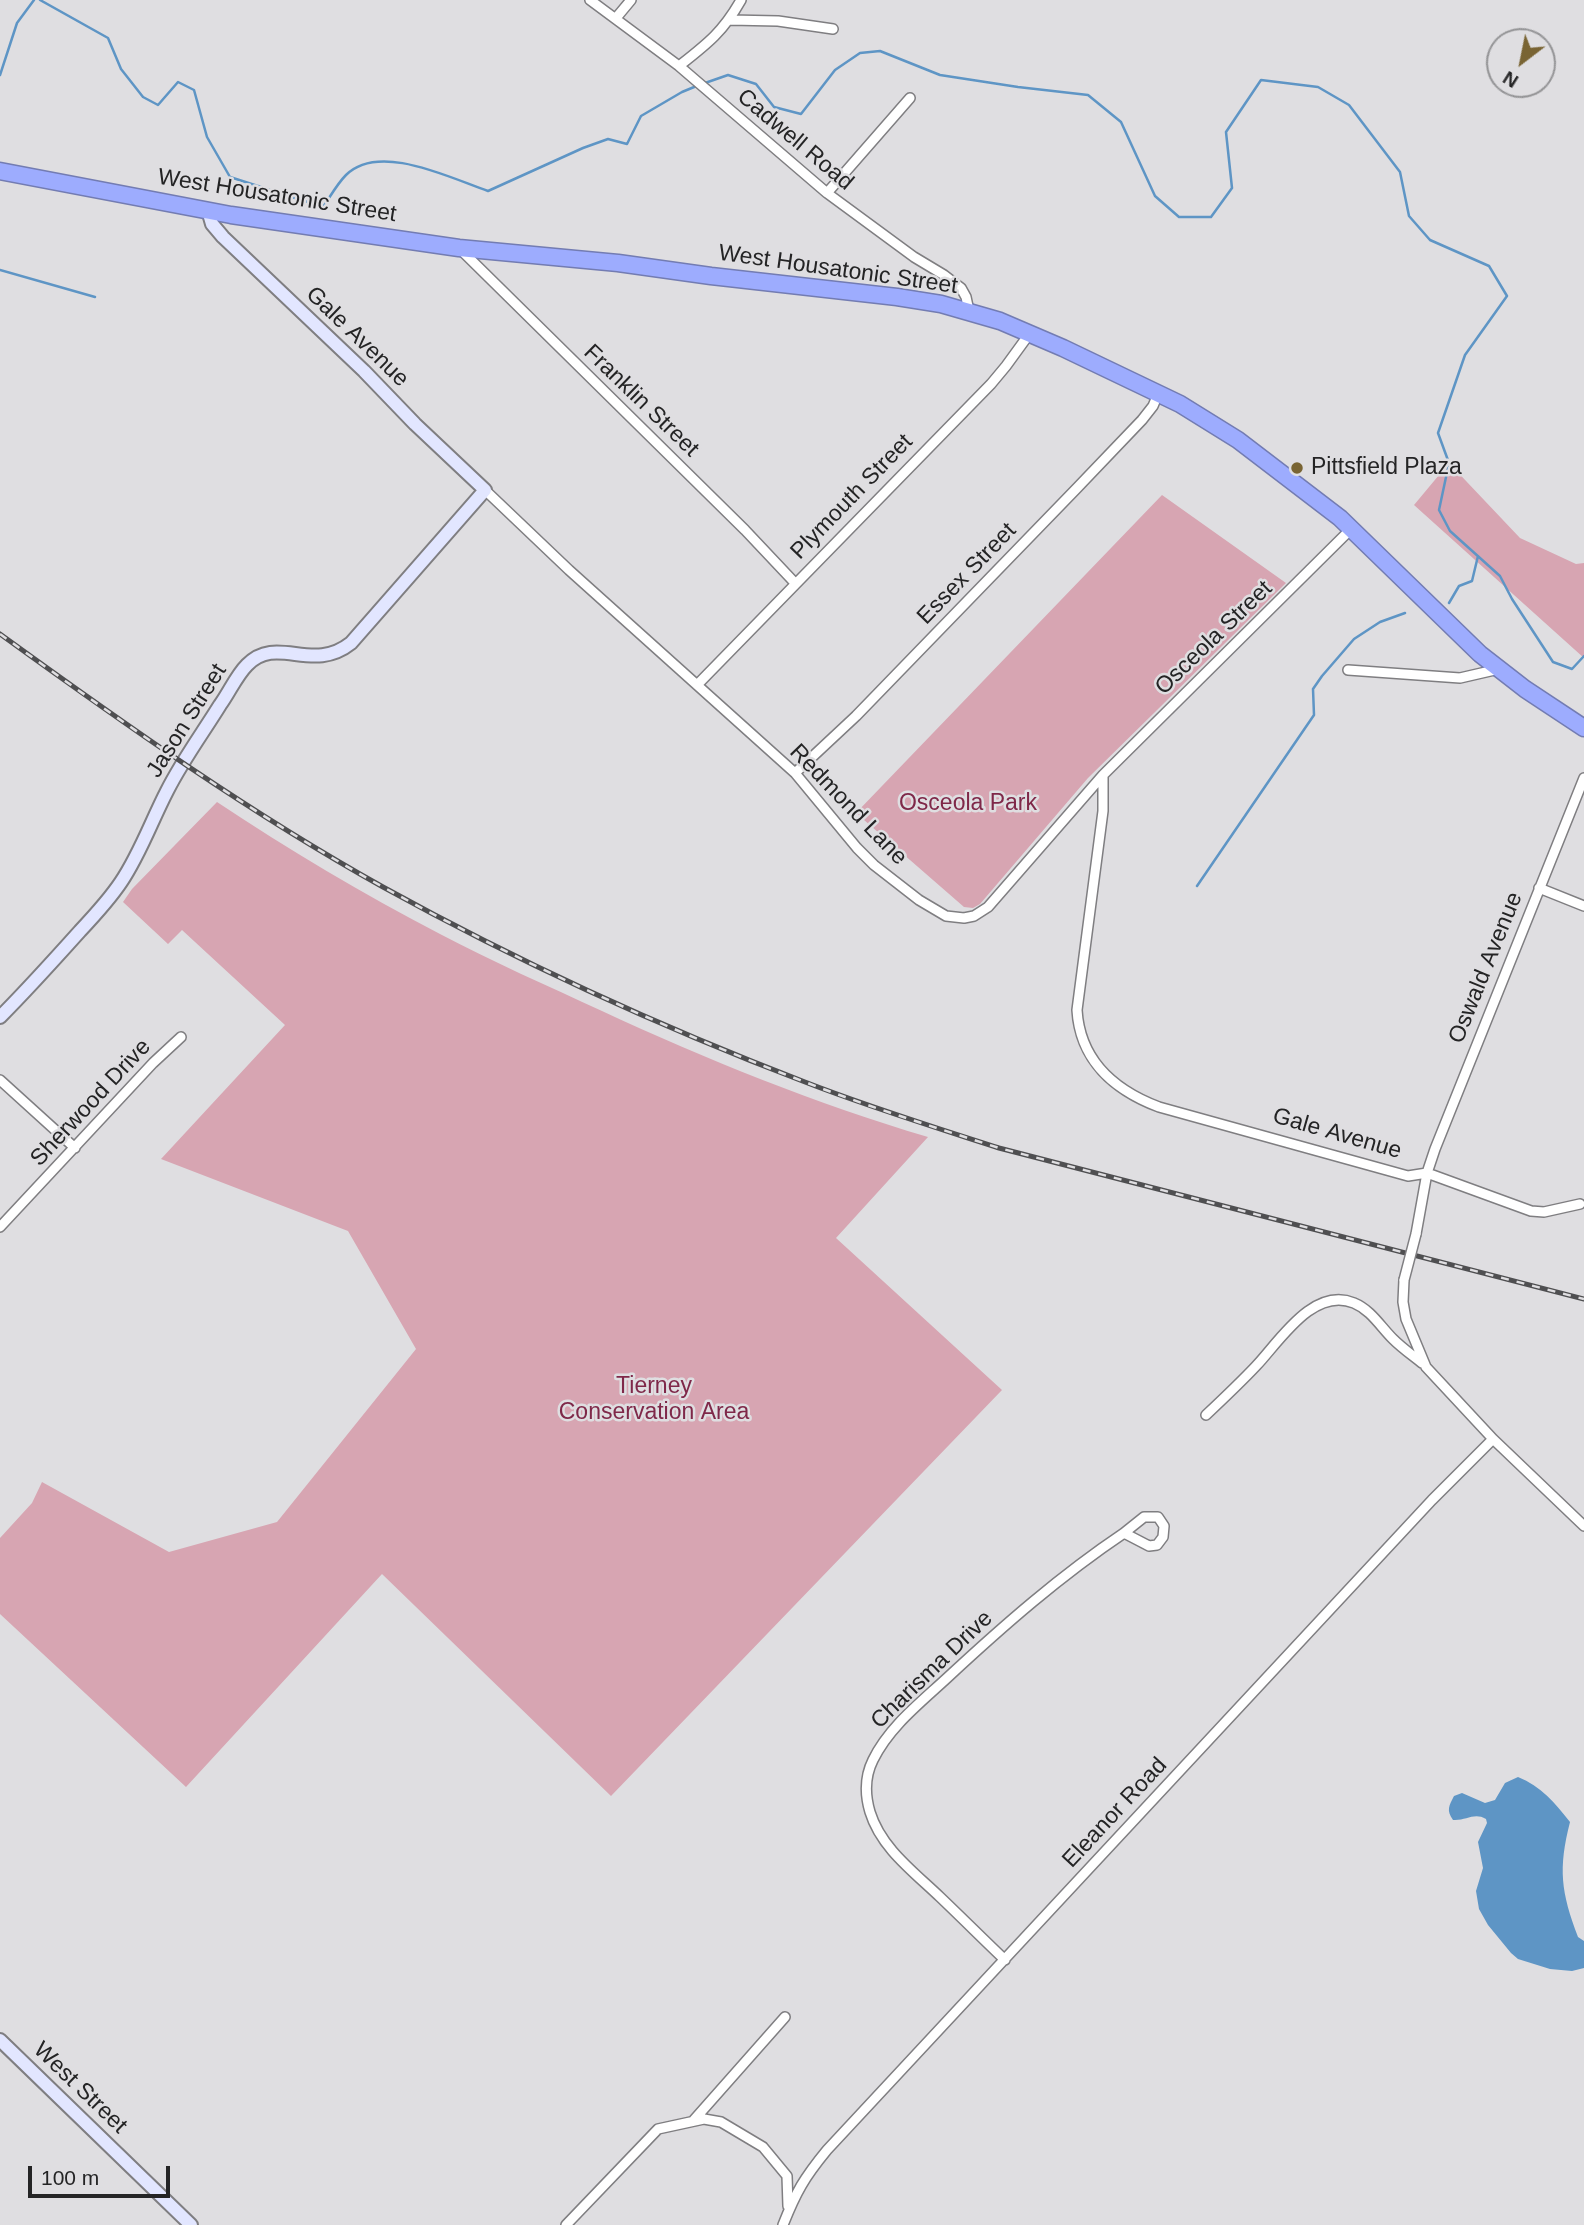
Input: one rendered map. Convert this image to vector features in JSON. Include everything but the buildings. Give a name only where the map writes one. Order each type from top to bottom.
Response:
[{"type":"highway","name":"West Housatonic Street","points":[[0,171],[208,210],[459,248],[618,263],[926,301],[969,311],[1030,332],[1186,408],[1238,440],[1352,528],[1437,613],[1499,669],[1584,728]]},
{"type":"street","name":"Cadwell Road","points":[[590,0],[679,66],[827,193],[961,288],[969,311]]},
{"type":"street","points":[[616,18],[631,0]]},
{"type":"street","points":[[679,66],[712,41],[730,20],[741,0]]},
{"type":"street","points":[[730,20],[778,20],[833,29]]},
{"type":"street","points":[[827,193],[910,98]]},
{"type":"street","name":"Gale Avenue","points":[[208,210],[212,224],[223,237],[364,370],[415,424],[485,490]]},
{"type":"street","name":"Franklin Street","points":[[459,248],[736,521],[795,583]]},
{"type":"street","name":"Plymouth Street","points":[[697,685],[990,384],[1030,332]]},
{"type":"street","name":"Essex Street","points":[[795,773],[856,716],[1083,482],[1142,420],[1158,394]]},
{"type":"street","name":"Redmond Lane","points":[[485,490],[578,579],[795,773],[856,848],[874,865],[929,906],[946,915],[964,919],[992,904],[1103,775]]},
{"type":"street","name":"Jason Street","points":[[0,1017],[48,969],[121,883],[184,761],[246,667],[262,654],[274,651],[307,657],[331,655],[344,649],[485,490]]},
{"type":"street","name":"Osceola Street","points":[[1103,775],[1352,528]]},
{"type":"street","points":[[1348,670],[1460,678],[1499,669]]},
{"type":"street","name":"Gale Avenue","points":[[1103,775],[1104,804],[1076,1010],[1081,1035],[1097,1065],[1115,1085],[1139,1099],[1182,1114],[1408,1176],[1427,1172],[1416,1234],[1404,1280],[1403,1302],[1406,1319],[1426,1367],[1493,1439],[1584,1526]]},
{"type":"street","name":"Oswald Avenue","points":[[1427,1172],[1584,778]]},
{"type":"street","points":[[1539,888],[1584,906]]},
{"type":"street","name":"Sherwood Drive","points":[[0,1227],[153,1063],[181,1037]]},
{"type":"street","points":[[0,1080],[75,1148]]},
{"type":"street","points":[[1427,1172],[1531,1211],[1544,1212],[1580,1204]]},
{"type":"street","points":[[1206,1415],[1255,1368],[1295,1322],[1329,1301],[1348,1301],[1365,1309],[1394,1340],[1426,1367]]},
{"type":"street","name":"Eleanor Road","points":[[783,2225],[788,2208],[809,2172],[827,2150],[1432,1500],[1493,1439]]},
{"type":"street","name":"Charisma Drive","points":[[1005,1960],[906,1866],[886,1843],[870,1811],[867,1791],[869,1770],[885,1740],[913,1709],[1044,1592],[1144,1517],[1158,1517],[1165,1529],[1161,1541],[1153,1547],[1124,1533]]},
{"type":"street","points":[[693,2121],[785,2017]]},
{"type":"street","name":"West Street","points":[[0,2040],[191,2225]]},
{"type":"street","points":[[566,2225],[658,2129],[704,2119],[721,2122],[763,2147],[787,2176],[788,2208]]},
{"type":"green space","points":[[1449,463],[1520,538],[1576,564],[1584,563],[1584,658],[1414,505]]},
{"type":"green space","name":"Osceola Park","points":[[1162,495],[1286,583],[1088,778],[980,904],[973,908],[964,907],[856,813]]},
{"type":"green space","name":"Tierney Conservation Area","points":[[217,802],[355,887],[500,964],[722,1064],[804,1096],[928,1137],[836,1238],[1002,1390],[611,1796],[382,1574],[186,1787],[0,1614],[0,1538],[32,1503],[42,1482],[169,1552],[277,1522],[416,1349],[348,1231],[161,1159],[285,1025],[182,930],[168,944],[123,902],[132,889]]},
{"type":"water","points":[[1518,1777],[1541,1790],[1570,1822],[1564,1853],[1563,1880],[1572,1921],[1578,1937],[1584,1941],[1584,1968],[1572,1971],[1550,1969],[1518,1959],[1488,1925],[1479,1909],[1476,1891],[1483,1868],[1478,1842],[1487,1823],[1486,1819],[1478,1816],[1453,1820],[1449,1811],[1450,1805],[1454,1796],[1462,1793],[1485,1803],[1495,1800],[1505,1783]]},
{"type":"waterway","points":[[0,75],[17,23],[34,0]]},
{"type":"waterway","points":[[40,0],[108,38],[121,69],[143,97],[158,105],[178,82],[194,90],[207,137],[230,177],[323,207],[346,175],[360,166],[377,162],[415,166],[488,191],[608,139],[627,144],[641,116],[699,85]]},
{"type":"waterway","points":[[705,83],[728,75],[756,84],[774,107],[801,114],[835,70],[860,53],[880,51],[940,75],[1088,95],[1121,122],[1155,196],[1179,217],[1211,217],[1232,188],[1226,132],[1261,80],[1318,87],[1349,105],[1400,172],[1409,216],[1430,240],[1489,266],[1507,296],[1465,355],[1438,433],[1449,463],[1439,510],[1450,531],[1500,576],[1553,662],[1572,669],[1584,656]]},
{"type":"waterway","points":[[0,270],[95,297]]},
{"type":"waterway","points":[[1449,603],[1459,586],[1472,581],[1478,556]]},
{"type":"waterway","points":[[1197,886],[1314,715],[1313,689],[1322,676],[1354,639],[1380,622],[1405,613]]},
{"type":"railway","points":[[0,634],[188,766],[333,859],[486,941],[697,1039],[853,1100],[999,1148],[1584,1299]]},
{"type":"place","name":"Pittsfield Plaza","points":[[1297,468]]}]
